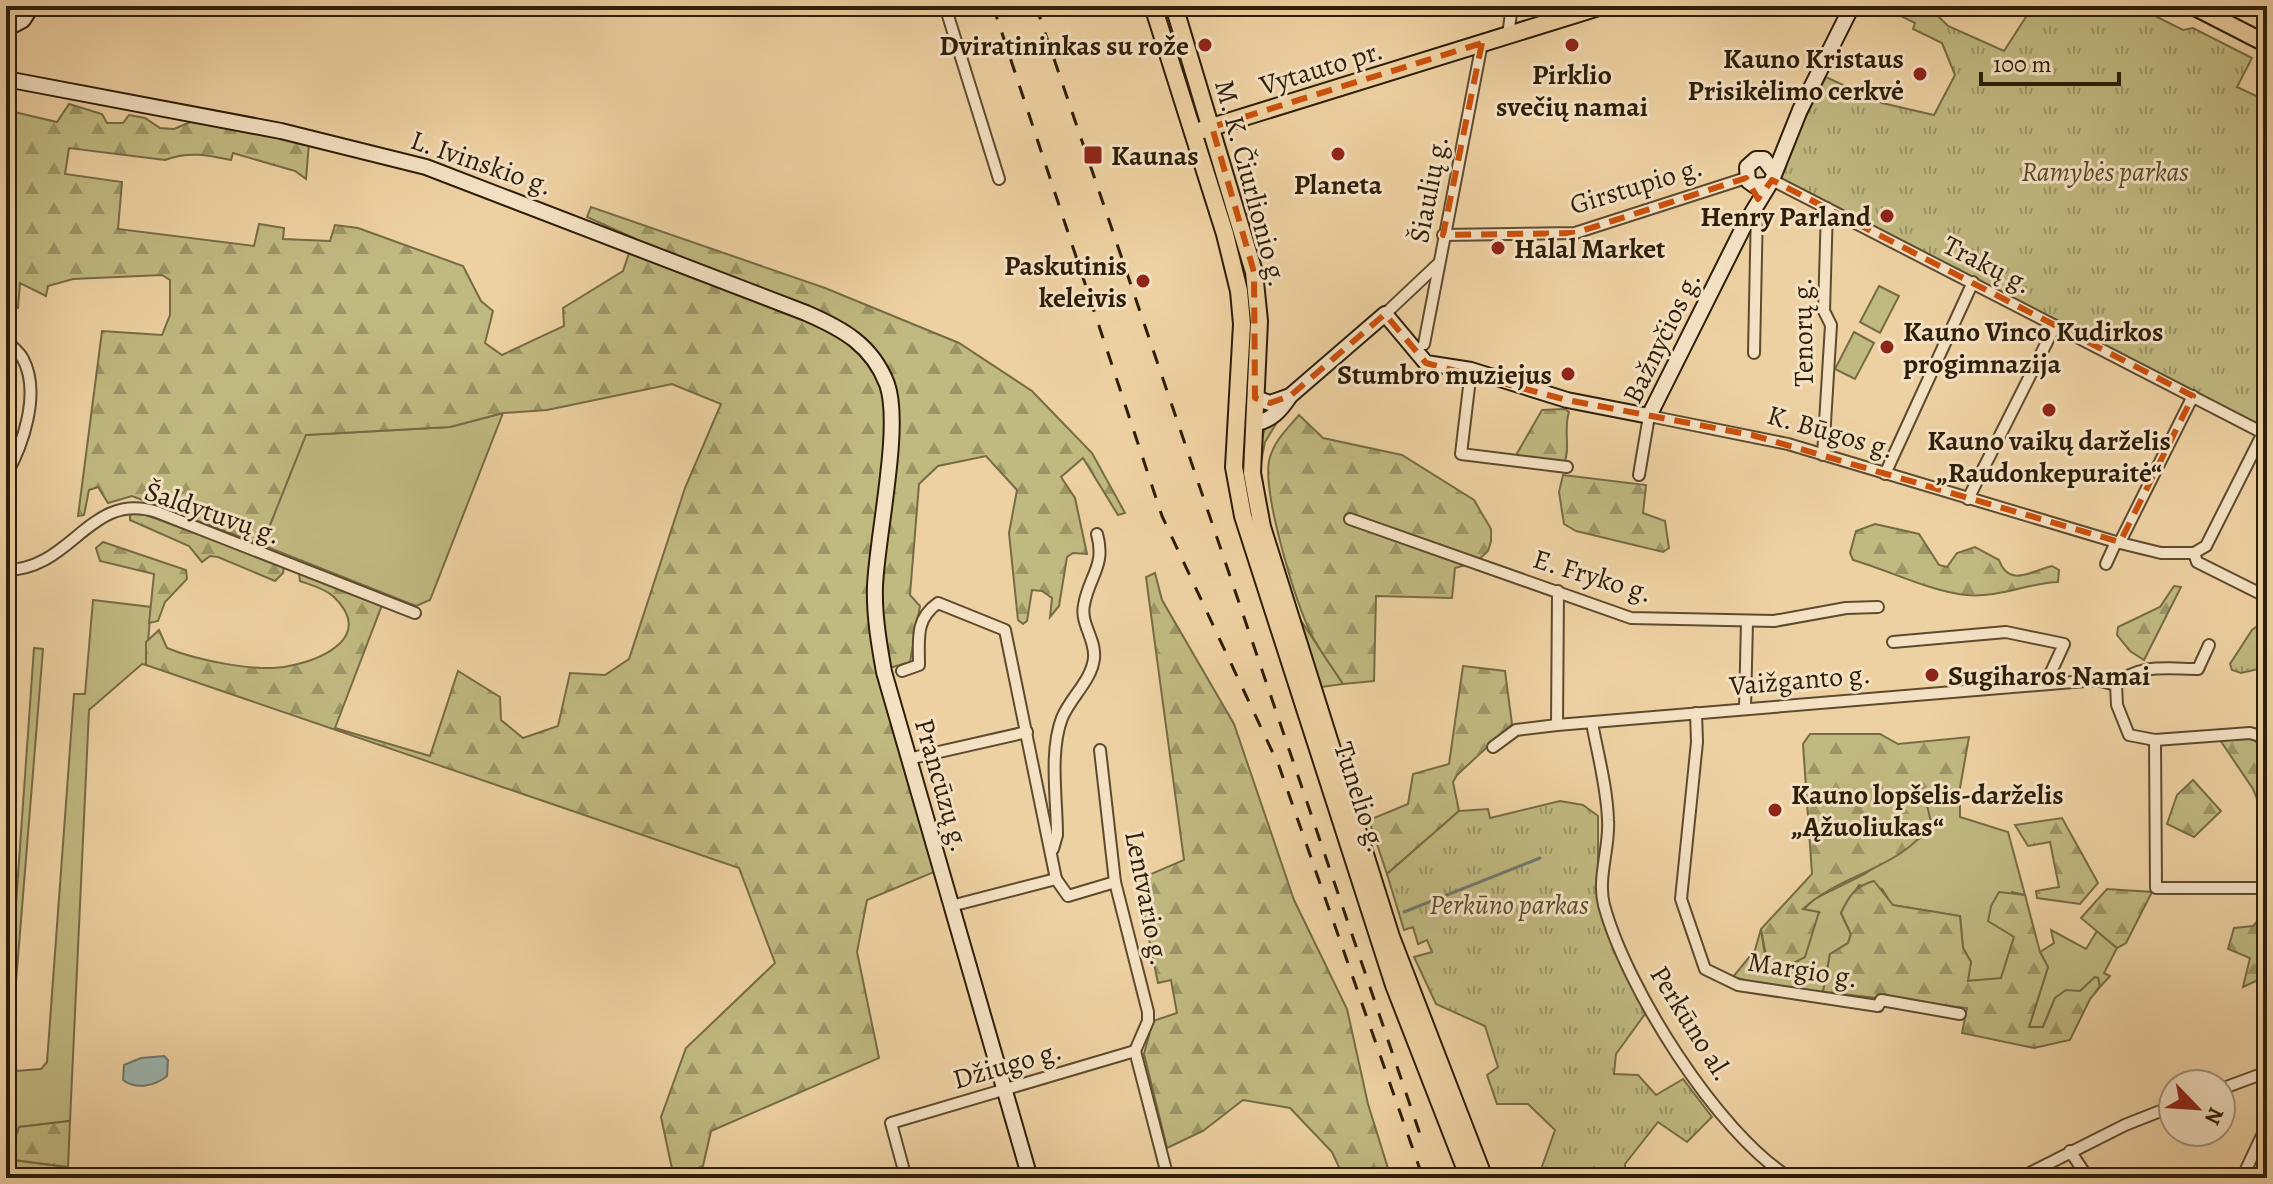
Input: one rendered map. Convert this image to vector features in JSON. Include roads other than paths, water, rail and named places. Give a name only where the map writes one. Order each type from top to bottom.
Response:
[{"type":"main road","name":"M. K. Čiurlionio g.","points":[[1153,6],[1231,252],[1241,310],[1234,424]]},
{"type":"main road","name":"M. K. Čiurlionio g.","points":[[1174,6],[1254,272],[1258,303],[1254,424]]},
{"type":"main road","name":"Vytauto pr.","points":[[1192,133],[1602,6]]},
{"type":"main road","points":[[2193,6],[2267,44]]},
{"type":"main road","points":[[1204,169],[1223,163]]},
{"type":"main road","points":[[1234,424],[1254,424]]},
{"type":"main road","name":"Tunelio g.","points":[[1234,424],[1235,479],[1248,531],[1394,985],[1469,1178]]},
{"type":"main road","name":"Tunelio g.","points":[[1254,424],[1252,473],[1262,527],[1395,949],[1484,1178]]},
{"type":"street","points":[[6,29],[23,20],[32,6]]},
{"type":"street","points":[[945,6],[999,179]]},
{"type":"street","points":[[1508,35],[1512,6]]},
{"type":"street","name":"Bažnyčios g.","points":[[1744,226],[1763,177],[1852,6]]},
{"type":"street","name":"Šiaulių g.","points":[[1424,344],[1482,43]]},
{"type":"street","name":"L. Ivinskio g.","points":[[6,79],[281,131],[448,175],[837,326],[856,339],[873,357],[890,396]]},
{"type":"street","name":"Bažnyčios g.","points":[[1754,353],[1757,205],[1763,177]]},
{"type":"street","name":"Girstupio g.","points":[[1443,235],[1575,233],[1763,177]]},
{"type":"street","name":"Trakų g.","points":[[1763,177],[2265,434]]},
{"type":"street","name":"Bažnyčios g.","points":[[1639,475],[1649,416],[1757,205]]},
{"type":"street","name":"Tenorų g.","points":[[1823,455],[1831,325],[1824,311],[1827,208]]},
{"type":"street","points":[[1254,424],[1268,421],[1282,409],[1290,396],[1438,264]]},
{"type":"street","points":[[1885,474],[1973,282]]},
{"type":"street","name":"K. Būgos g.","points":[[1385,314],[1421,359],[1471,370],[1567,400],[1752,435],[2161,553],[2194,553]]},
{"type":"street","points":[[1968,499],[2055,326]]},
{"type":"street","points":[[6,340],[23,358],[28,386],[24,433],[6,475]]},
{"type":"street","points":[[1471,370],[1461,454],[1567,467]]},
{"type":"street","name":"Prancūzų g.","points":[[890,396],[890,437],[875,604],[884,672],[1030,1178]]},
{"type":"street","points":[[1255,398],[1270,403],[1290,396]]},
{"type":"street","points":[[2106,564],[2193,396]]},
{"type":"street","points":[[2265,434],[2206,546],[2194,553],[2197,562],[2267,597]]},
{"type":"street","name":"Šaldytuvų g.","points":[[6,570],[55,556],[101,517],[130,506],[157,512],[415,613]]},
{"type":"street","name":"E. Fryko g.","points":[[1350,519],[1631,618],[1747,621],[1878,607]]},
{"type":"street","points":[[1051,853],[1057,835],[1057,739],[1067,707],[1094,663],[1093,646],[1083,618],[1084,604],[1101,559],[1097,534]]},
{"type":"street","points":[[1557,725],[1558,591]]},
{"type":"street","points":[[902,671],[919,665],[920,623],[924,613],[938,603],[1005,630],[1056,879],[1068,896],[1115,882]]},
{"type":"street","points":[[1745,708],[1747,621]]},
{"type":"street","points":[[1893,642],[2006,632],[2064,644],[2046,683]]},
{"type":"street","name":"Vaižganto g.","points":[[1493,747],[1516,730],[1557,725],[2046,683],[2097,680],[2116,685],[2128,675],[2143,669],[2198,669],[2209,645]]},
{"type":"street","points":[[2116,685],[2123,726],[2138,740],[2250,733],[2267,738]]},
{"type":"street","name":"Margio g.","points":[[1696,713],[1697,742],[1681,899],[1705,969],[1738,985],[1878,1006],[1881,1000],[1960,1014]]},
{"type":"street","name":"Perkūno al.","points":[[1592,723],[1608,817],[1604,905],[1632,974],[1659,1025],[1723,1114],[1761,1157],[1790,1178]]},
{"type":"street","points":[[908,759],[1027,732]]},
{"type":"street","points":[[2155,740],[2156,888],[2267,888]]},
{"type":"street","name":"Lentvario g.","points":[[1100,750],[1115,882],[1148,1012],[1148,1021],[1135,1051]]},
{"type":"street","points":[[951,906],[1056,879]]},
{"type":"street","points":[[1135,1051],[1168,1178]]},
{"type":"street","name":"Džiugo g.","points":[[906,1178],[891,1123],[1135,1051]]},
{"type":"street","points":[[2237,1083],[2267,1072]]},
{"type":"street","points":[[2020,1178],[2070,1151],[2157,1113]]},
{"type":"street","points":[[2242,1178],[2267,1125]]},
{"type":"street","points":[[2070,1151],[2088,1178]]},
{"type":"water","points":[[164,1056],[168,1060],[167,1076],[162,1079],[139,1086],[123,1080],[124,1065],[141,1058]]},
{"type":"waterway","points":[[1404,912],[1540,858]]},
{"type":"railway","points":[[993,6],[1162,516],[1279,766],[1423,1178]]},
{"type":"railway","points":[[1036,6],[1423,1143]]},
{"type":"place","name":"Dviratininkas su rože","points":[[1205,45]]},
{"type":"place","name":"Pirklio svečių namai","points":[[1572,45]]},
{"type":"place","name":"Kauno Kristaus Prisikėlimo cerkvė","points":[[1920,74]]},
{"type":"place","name":"Planeta","points":[[1338,154]]},
{"type":"place","name":"Kaunas","points":[[1093,155]]},
{"type":"place","name":"Henry Parland","points":[[1887,216]]},
{"type":"place","name":"Halal Market","points":[[1498,248]]},
{"type":"place","name":"Paskutinis keleivis","points":[[1143,281]]},
{"type":"place","name":"Kauno Vinco Kudirkos progimnazija","points":[[1887,347]]},
{"type":"place","name":"Stumbro muziejus","points":[[1568,374]]},
{"type":"place","name":"Kauno vaikų darželis „Raudonkepuraitė“","points":[[2049,410]]},
{"type":"place","name":"Sugiharos Namai","points":[[1932,675]]},
{"type":"place","name":"Kauno lopšelis-darželis „Ąžuoliukas“","points":[[1775,810]]},
{"type":"park label","name":"Ramybės parkas","points":[[2105,171]]},
{"type":"park label","name":"Perkūno parkas","points":[[1509,904]]}]
